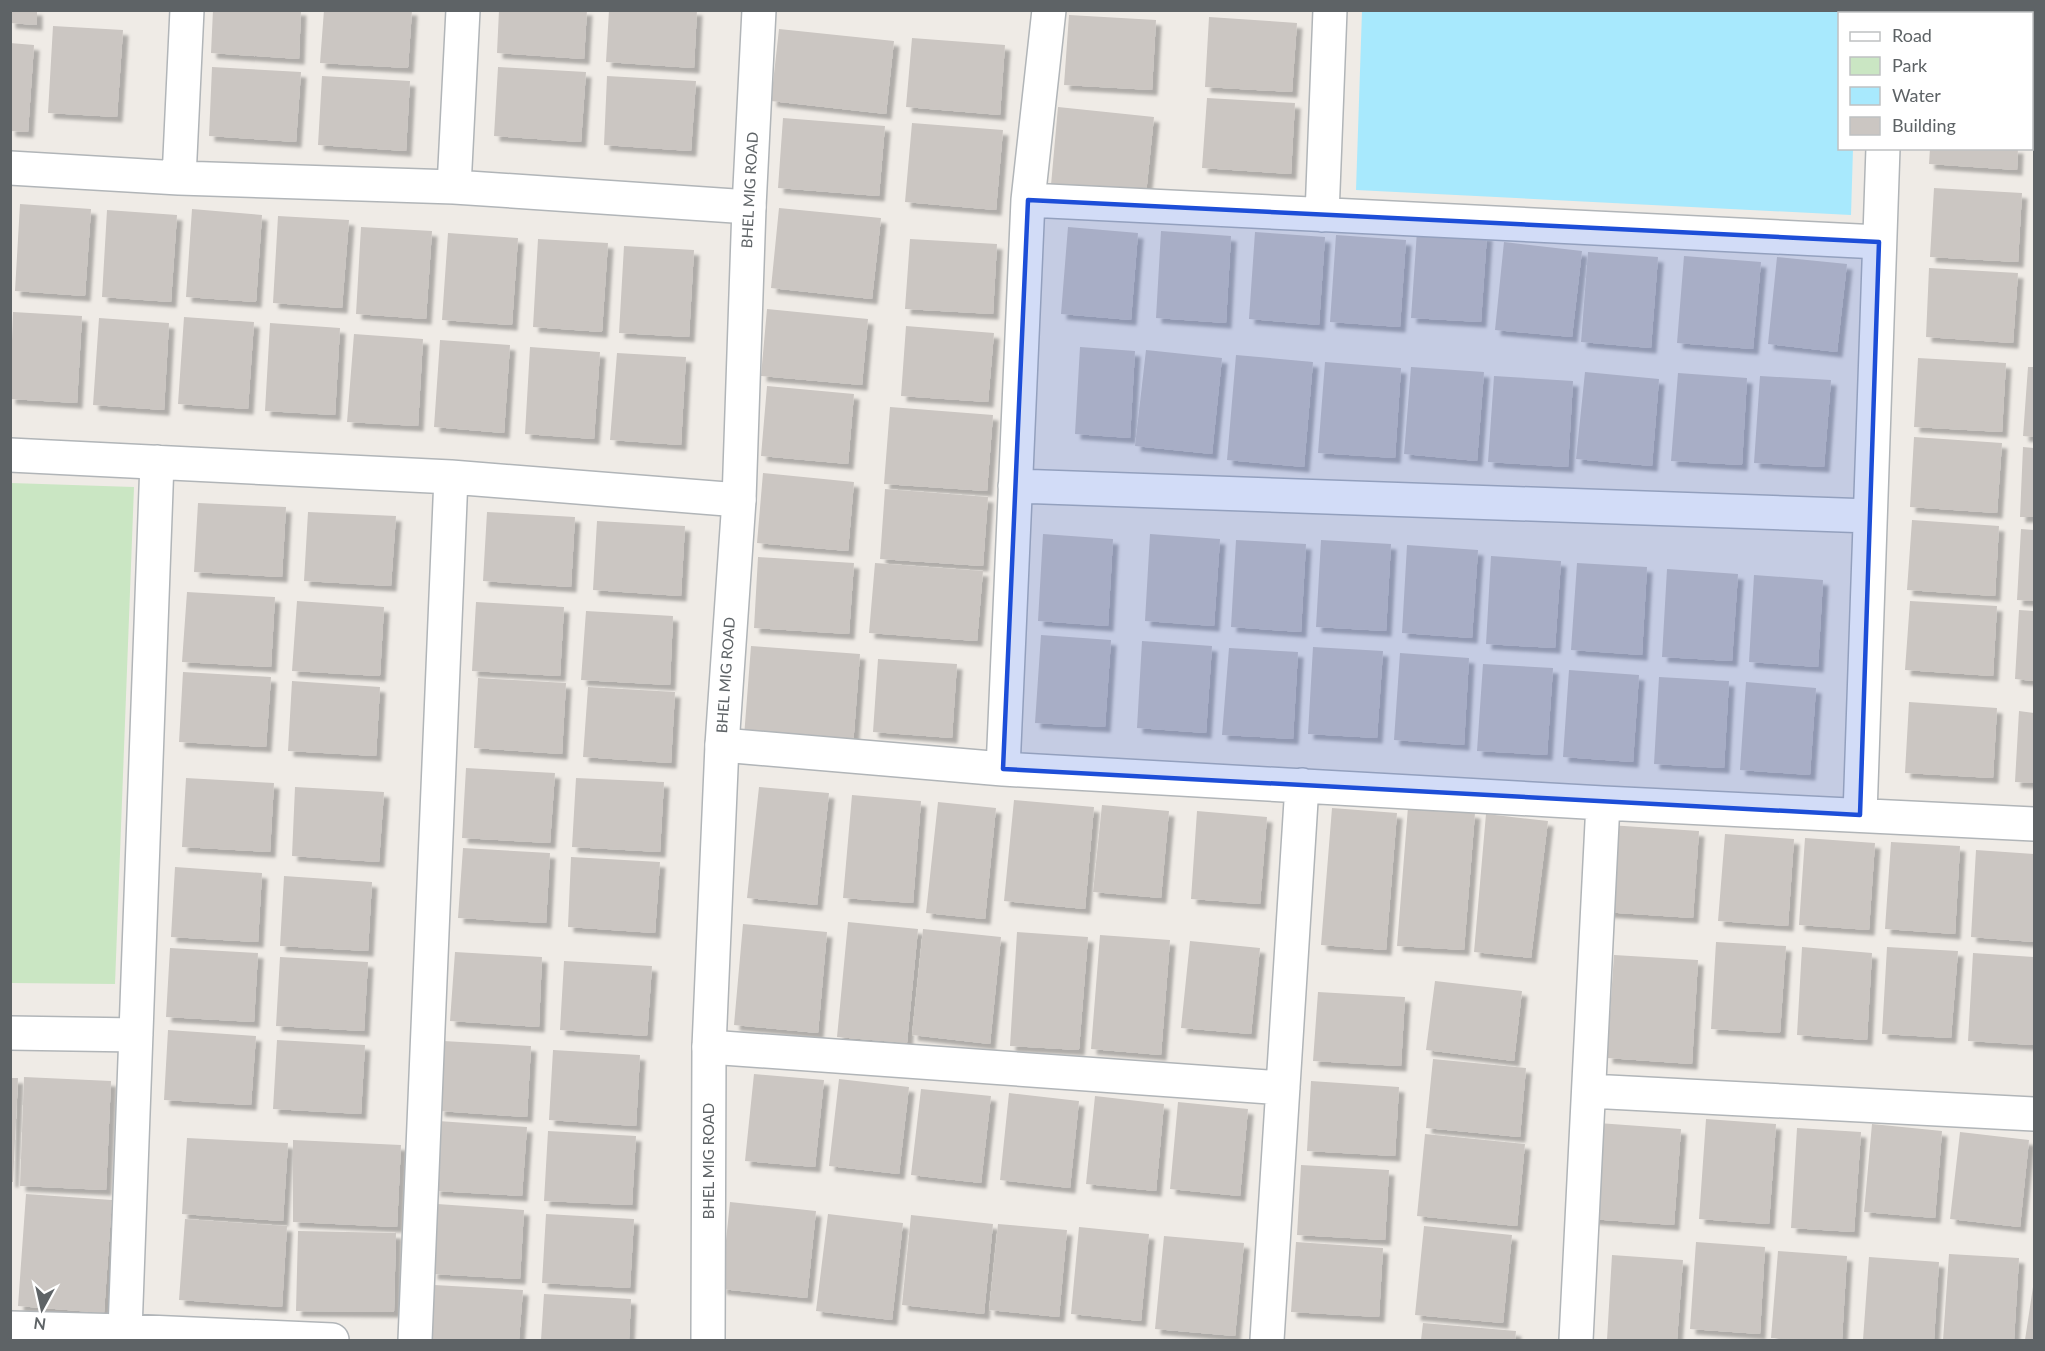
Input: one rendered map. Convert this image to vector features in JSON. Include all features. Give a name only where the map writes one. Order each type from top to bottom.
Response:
[{"type":"street","points":[[179,178],[187,10]]},
{"type":"street","points":[[454,187],[463,10]]},
{"type":"street","name":"BHEL MIG ROAD","points":[[708,1341],[709,1047],[722,745],[739,500],[749,207],[759,10]]},
{"type":"street","points":[[1003,769],[1028,200],[1049,10]]},
{"type":"street","points":[[1322,215],[1330,10]]},
{"type":"street","points":[[1860,815],[1883,150]]},
{"type":"street","points":[[10,168],[179,178],[454,187],[749,207]]},
{"type":"street","points":[[1028,200],[1879,242]]},
{"type":"street","points":[[10,456],[451,477],[739,500]]},
{"type":"street","points":[[125,1330],[157,462]]},
{"type":"street","points":[[415,1341],[451,477]]},
{"type":"street","points":[[1015,486],[1870,516]]},
{"type":"street","points":[[722,745],[1003,769],[1603,803],[2034,824]]},
{"type":"street","points":[[1267,1341],[1302,785]]},
{"type":"street","points":[[1576,1341],[1603,803]]},
{"type":"street","points":[[10,1033],[136,1035]]},
{"type":"street","points":[[709,1047],[1283,1088]]},
{"type":"street","points":[[1589,1091],[2034,1114]]},
{"type":"street","points":[[10,1328],[125,1330],[332,1341]]},
{"type":"highlighted area","points":[[1028,200],[1879,242],[1860,815],[1003,769]]},
{"type":"green space","points":[[11,483],[134,487],[115,984],[11,983]]},
{"type":"water","points":[[1362,11],[1858,11],[1838,12],[1838,150],[1853,150],[1851,215],[1356,190]]},
{"type":"building","points":[[10,10],[37,10],[37,25],[10,23]]},
{"type":"building","points":[[213,10],[301,10],[299,59],[211,53]]},
{"type":"building","points":[[324,10],[412,10],[408,68],[320,63]]},
{"type":"building","points":[[499,10],[587,10],[584,59],[497,53]]},
{"type":"building","points":[[609,10],[697,10],[694,68],[606,62]]},
{"type":"building","points":[[1069,15],[1156,20],[1152,90],[1064,85]]},
{"type":"building","points":[[1209,17],[1297,23],[1292,92],[1205,87]]},
{"type":"building","points":[[53,26],[123,30],[117,117],[48,113]]},
{"type":"building","points":[[779,29],[894,41],[886,114],[771,101]]},
{"type":"building","points":[[912,38],[1005,45],[1000,115],[906,107]]},
{"type":"building","points":[[10,43],[34,45],[28,132],[10,131]]},
{"type":"building","points":[[212,67],[301,72],[296,142],[209,136]]},
{"type":"building","points":[[498,67],[586,72],[581,142],[494,136]]},
{"type":"building","points":[[322,76],[410,81],[406,151],[318,145]]},
{"type":"building","points":[[607,76],[696,81],[691,151],[604,145]]},
{"type":"building","points":[[1207,98],[1295,103],[1291,174],[1202,168]]},
{"type":"building","points":[[1058,107],[1154,117],[1146,194],[1051,185]]},
{"type":"building","points":[[783,118],[885,126],[879,196],[778,188]]},
{"type":"building","points":[[912,123],[1003,130],[996,210],[905,202]]},
{"type":"building","points":[[1930,150],[2018,150],[2017,170],[1929,164]]},
{"type":"building","points":[[1934,188],[2022,193],[2018,262],[1930,257]]},
{"type":"building","points":[[20,204],[91,209],[85,296],[15,291]]},
{"type":"building","points":[[779,208],[881,218],[872,299],[771,288]]},
{"type":"building","points":[[192,209],[262,215],[256,302],[186,297]]},
{"type":"building","points":[[107,210],[177,215],[171,302],[102,297]]},
{"type":"building","points":[[278,216],[349,220],[342,308],[273,303]]},
{"type":"building","points":[[361,227],[432,231],[426,319],[356,314]]},
{"type":"building","points":[[1068,227],[1138,233],[1131,320],[1061,314]]},
{"type":"building","points":[[1161,231],[1231,236],[1226,323],[1156,318]]},
{"type":"building","points":[[1417,231],[1487,235],[1481,322],[1411,318]]},
{"type":"building","points":[[1255,232],[1325,237],[1319,325],[1249,319]]},
{"type":"building","points":[[448,233],[518,238],[512,325],[442,320]]},
{"type":"building","points":[[1336,235],[1406,240],[1400,327],[1330,322]]},
{"type":"building","points":[[538,239],[608,243],[602,332],[533,327]]},
{"type":"building","points":[[910,239],[997,244],[993,314],[905,309]]},
{"type":"building","points":[[1504,242],[1582,251],[1572,337],[1495,330]]},
{"type":"building","points":[[624,246],[694,250],[689,337],[619,333]]},
{"type":"building","points":[[1588,252],[1658,257],[1651,348],[1581,342]]},
{"type":"building","points":[[1684,256],[1761,262],[1753,349],[1677,343]]},
{"type":"building","points":[[1777,257],[1847,264],[1837,352],[1768,344]]},
{"type":"building","points":[[1929,268],[2018,273],[2013,343],[1926,337]]},
{"type":"building","points":[[767,309],[868,319],[862,385],[761,376]]},
{"type":"building","points":[[13,312],[82,316],[77,403],[10,399]]},
{"type":"building","points":[[184,317],[254,322],[248,409],[178,404]]},
{"type":"building","points":[[99,318],[169,323],[164,410],[93,405]]},
{"type":"building","points":[[270,323],[340,328],[335,415],[265,411]]},
{"type":"building","points":[[906,326],[994,333],[988,402],[901,396]]},
{"type":"building","points":[[354,334],[423,339],[418,426],[347,422]]},
{"type":"building","points":[[440,340],[510,345],[504,433],[434,427]]},
{"type":"building","points":[[530,347],[600,352],[594,439],[525,434]]},
{"type":"building","points":[[1080,347],[1135,351],[1130,438],[1075,434]]},
{"type":"building","points":[[1146,350],[1222,358],[1212,454],[1135,446]]},
{"type":"building","points":[[617,353],[686,357],[681,445],[610,440]]},
{"type":"building","points":[[1236,355],[1313,362],[1304,467],[1227,460]]},
{"type":"building","points":[[1918,358],[2006,363],[2002,432],[1914,427]]},
{"type":"building","points":[[1325,362],[1401,368],[1395,458],[1318,453]]},
{"type":"building","points":[[1411,367],[1484,372],[1477,461],[1404,454]]},
{"type":"building","points":[[2028,367],[2034,367],[2034,437],[2023,436]]},
{"type":"building","points":[[1585,372],[1659,379],[1652,466],[1576,459]]},
{"type":"building","points":[[1678,373],[1747,378],[1742,465],[1671,461]]},
{"type":"building","points":[[1494,376],[1573,381],[1568,467],[1488,462]]},
{"type":"building","points":[[1760,376],[1831,380],[1824,467],[1754,463]]},
{"type":"building","points":[[767,386],[854,394],[848,464],[761,456]]},
{"type":"building","points":[[890,407],[993,415],[987,491],[884,484]]},
{"type":"building","points":[[1914,437],[2002,443],[1997,513],[1910,507]]},
{"type":"building","points":[[2023,447],[2034,448],[2034,517],[2020,517]]},
{"type":"building","points":[[763,473],[854,482],[848,551],[757,543]]},
{"type":"building","points":[[885,489],[988,497],[983,566],[880,559]]},
{"type":"building","points":[[198,503],[286,507],[282,577],[194,572]]},
{"type":"building","points":[[308,512],[396,516],[391,586],[304,581]]},
{"type":"building","points":[[487,512],[575,517],[571,587],[483,581]]},
{"type":"building","points":[[1912,520],[1999,526],[1995,596],[1907,590]]},
{"type":"building","points":[[597,521],[685,526],[681,596],[593,590]]},
{"type":"building","points":[[2021,529],[2034,530],[2034,601],[2017,600]]},
{"type":"building","points":[[1043,534],[1113,539],[1108,626],[1038,621]]},
{"type":"building","points":[[1150,534],[1220,539],[1214,626],[1145,621]]},
{"type":"building","points":[[1236,540],[1306,544],[1301,632],[1231,627]]},
{"type":"building","points":[[1321,540],[1391,544],[1386,631],[1316,627]]},
{"type":"building","points":[[1407,545],[1478,550],[1472,638],[1402,633]]},
{"type":"building","points":[[1491,556],[1561,561],[1555,648],[1486,644]]},
{"type":"building","points":[[758,557],[854,563],[849,634],[754,628]]},
{"type":"building","points":[[875,563],[983,571],[977,641],[869,633]]},
{"type":"building","points":[[1577,563],[1647,567],[1642,655],[1571,650]]},
{"type":"building","points":[[1667,569],[1738,574],[1732,661],[1662,657]]},
{"type":"building","points":[[1754,575],[1823,580],[1818,667],[1749,662]]},
{"type":"building","points":[[187,592],[275,597],[271,667],[182,662]]},
{"type":"building","points":[[297,601],[384,607],[380,676],[292,671]]},
{"type":"building","points":[[1910,601],[1997,606],[1993,676],[1905,670]]},
{"type":"building","points":[[476,602],[564,607],[560,676],[472,671]]},
{"type":"building","points":[[2019,610],[2034,611],[2034,681],[2015,679]]},
{"type":"building","points":[[586,611],[673,616],[670,685],[581,680]]},
{"type":"building","points":[[1041,635],[1111,640],[1105,727],[1035,723]]},
{"type":"building","points":[[1142,641],[1212,646],[1206,733],[1137,728]]},
{"type":"building","points":[[751,646],[860,654],[853,746],[744,737]]},
{"type":"building","points":[[1313,647],[1383,651],[1377,738],[1308,734]]},
{"type":"building","points":[[1229,648],[1298,652],[1293,739],[1222,735]]},
{"type":"building","points":[[1400,653],[1469,658],[1464,745],[1394,740]]},
{"type":"building","points":[[878,659],[957,664],[952,738],[873,732]]},
{"type":"building","points":[[1483,664],[1553,668],[1547,755],[1477,751]]},
{"type":"building","points":[[1569,670],[1639,675],[1633,762],[1563,757]]},
{"type":"building","points":[[183,672],[271,677],[266,747],[179,742]]},
{"type":"building","points":[[1659,677],[1729,681],[1724,768],[1654,764]]},
{"type":"building","points":[[478,678],[566,683],[562,754],[474,748]]},
{"type":"building","points":[[292,681],[380,687],[376,756],[288,751]]},
{"type":"building","points":[[1746,682],[1816,688],[1810,775],[1740,770]]},
{"type":"building","points":[[588,687],[675,692],[671,763],[583,757]]},
{"type":"building","points":[[1909,702],[1997,708],[1993,778],[1905,773]]},
{"type":"building","points":[[2019,711],[2034,713],[2034,783],[2015,782]]},
{"type":"building","points":[[466,768],[555,773],[550,843],[462,838]]},
{"type":"building","points":[[186,778],[274,783],[270,852],[182,847]]},
{"type":"building","points":[[576,778],[664,782],[660,852],[572,847]]},
{"type":"building","points":[[295,787],[384,792],[379,862],[292,856]]},
{"type":"building","points":[[759,787],[829,793],[817,905],[747,898]]},
{"type":"building","points":[[852,795],[921,801],[913,903],[843,898]]},
{"type":"building","points":[[1014,800],[1094,807],[1085,909],[1004,901]]},
{"type":"building","points":[[938,802],[996,808],[985,919],[926,913]]},
{"type":"building","points":[[1102,805],[1169,811],[1161,898],[1093,892]]},
{"type":"building","points":[[1408,807],[1475,813],[1464,950],[1397,946]]},
{"type":"building","points":[[1332,808],[1397,813],[1386,950],[1321,945]]},
{"type":"building","points":[[1197,811],[1267,817],[1260,904],[1191,899]]},
{"type":"building","points":[[1486,814],[1548,821],[1531,958],[1474,952]]},
{"type":"building","points":[[1609,825],[1699,831],[1693,918],[1603,912]]},
{"type":"building","points":[[1725,834],[1794,839],[1788,926],[1718,921]]},
{"type":"building","points":[[1805,838],[1875,843],[1869,930],[1799,925]]},
{"type":"building","points":[[1891,842],[1960,846],[1955,934],[1885,929]]},
{"type":"building","points":[[463,848],[550,853],[546,923],[458,918]]},
{"type":"building","points":[[1976,850],[2034,854],[2034,942],[1971,937]]},
{"type":"building","points":[[571,857],[660,862],[655,933],[568,927]]},
{"type":"building","points":[[175,867],[262,873],[258,942],[171,937]]},
{"type":"building","points":[[284,876],[372,882],[368,951],[280,946]]},
{"type":"building","points":[[848,922],[918,929],[907,1043],[837,1037]]},
{"type":"building","points":[[743,924],[827,932],[818,1033],[734,1025]]},
{"type":"building","points":[[923,929],[1001,937],[990,1044],[912,1035]]},
{"type":"building","points":[[1017,932],[1088,937],[1079,1050],[1010,1046]]},
{"type":"building","points":[[1100,935],[1170,940],[1161,1055],[1091,1049]]},
{"type":"building","points":[[1190,941],[1260,948],[1251,1034],[1181,1028]]},
{"type":"building","points":[[1716,942],[1786,946],[1780,1033],[1711,1029]]},
{"type":"building","points":[[1802,947],[1872,953],[1867,1040],[1797,1035]]},
{"type":"building","points":[[1887,947],[1958,951],[1951,1038],[1882,1034]]},
{"type":"building","points":[[170,948],[258,953],[254,1022],[166,1017]]},
{"type":"building","points":[[455,952],[542,957],[539,1027],[450,1021]]},
{"type":"building","points":[[1973,953],[2034,957],[2034,1045],[1968,1041]]},
{"type":"building","points":[[1614,955],[1698,960],[1692,1064],[1607,1058]]},
{"type":"building","points":[[280,957],[368,962],[364,1031],[276,1026]]},
{"type":"building","points":[[564,961],[652,966],[647,1036],[560,1030]]},
{"type":"building","points":[[1435,981],[1522,991],[1514,1061],[1426,1050]]},
{"type":"building","points":[[1318,992],[1405,997],[1401,1066],[1313,1061]]},
{"type":"building","points":[[168,1030],[256,1036],[251,1105],[164,1100]]},
{"type":"building","points":[[277,1040],[365,1045],[361,1114],[273,1109]]},
{"type":"building","points":[[443,1041],[531,1046],[527,1117],[439,1111]]},
{"type":"building","points":[[553,1050],[640,1055],[636,1126],[549,1120]]},
{"type":"building","points":[[1433,1059],[1526,1068],[1520,1137],[1426,1128]]},
{"type":"building","points":[[754,1074],[824,1080],[815,1167],[745,1161]]},
{"type":"building","points":[[24,1077],[111,1081],[106,1190],[20,1186]]},
{"type":"building","points":[[10,1078],[18,1078],[13,1182],[10,1182]]},
{"type":"building","points":[[839,1079],[909,1087],[899,1174],[829,1166]]},
{"type":"building","points":[[1311,1081],[1399,1087],[1395,1156],[1307,1151]]},
{"type":"building","points":[[921,1089],[991,1096],[981,1183],[911,1175]]},
{"type":"building","points":[[1009,1093],[1079,1101],[1070,1188],[1000,1180]]},
{"type":"building","points":[[1095,1096],[1164,1104],[1156,1191],[1086,1184]]},
{"type":"building","points":[[1178,1102],[1248,1109],[1240,1196],[1170,1189]]},
{"type":"building","points":[[1706,1119],[1776,1124],[1769,1224],[1699,1219]]},
{"type":"building","points":[[438,1121],[527,1127],[522,1196],[435,1191]]},
{"type":"building","points":[[1598,1123],[1681,1129],[1674,1225],[1590,1219]]},
{"type":"building","points":[[1872,1124],[1942,1131],[1935,1218],[1864,1212]]},
{"type":"building","points":[[1797,1128],[1861,1132],[1854,1232],[1791,1228]]},
{"type":"building","points":[[548,1131],[636,1136],[632,1205],[544,1201]]},
{"type":"building","points":[[1960,1132],[2029,1140],[2020,1227],[1950,1219]]},
{"type":"building","points":[[1425,1134],[1525,1144],[1517,1226],[1417,1216]]},
{"type":"building","points":[[187,1138],[288,1143],[283,1221],[182,1214]]},
{"type":"building","points":[[293,1140],[401,1145],[397,1227],[293,1222]]},
{"type":"building","points":[[1301,1165],[1389,1170],[1385,1240],[1297,1235]]},
{"type":"building","points":[[26,1194],[112,1200],[104,1313],[18,1306]]},
{"type":"building","points":[[730,1202],[816,1211],[807,1298],[721,1289]]},
{"type":"building","points":[[437,1204],[524,1210],[520,1279],[432,1274]]},
{"type":"building","points":[[546,1214],[634,1219],[630,1288],[542,1283]]},
{"type":"building","points":[[828,1214],[903,1223],[892,1320],[816,1311]]},
{"type":"building","points":[[911,1215],[993,1224],[984,1314],[902,1305]]},
{"type":"building","points":[[185,1219],[287,1226],[282,1307],[179,1300]]},
{"type":"building","points":[[998,1224],[1067,1230],[1059,1317],[989,1310]]},
{"type":"building","points":[[1424,1226],[1512,1235],[1503,1323],[1415,1315]]},
{"type":"building","points":[[1079,1227],[1149,1234],[1141,1321],[1071,1314]]},
{"type":"building","points":[[298,1231],[396,1233],[394,1312],[296,1311]]},
{"type":"building","points":[[1164,1236],[1244,1243],[1235,1336],[1155,1329]]},
{"type":"building","points":[[1296,1242],[1383,1248],[1379,1317],[1291,1312]]},
{"type":"building","points":[[1696,1242],[1765,1247],[1760,1334],[1690,1329]]},
{"type":"building","points":[[1778,1251],[1847,1256],[1842,1340],[1771,1338]]},
{"type":"building","points":[[1949,1254],[2019,1258],[2014,1340],[1943,1340]]},
{"type":"building","points":[[1612,1255],[1683,1260],[1677,1340],[1607,1340]]},
{"type":"building","points":[[1869,1257],[1939,1262],[1934,1340],[1863,1340]]},
{"type":"building","points":[[434,1285],[523,1290],[519,1340],[431,1340]]},
{"type":"building","points":[[2033,1287],[2034,1340],[2025,1340]]},
{"type":"building","points":[[544,1294],[631,1299],[629,1340],[541,1340]]},
{"type":"building","points":[[1423,1323],[1516,1331],[1515,1340],[1421,1340]]}]
